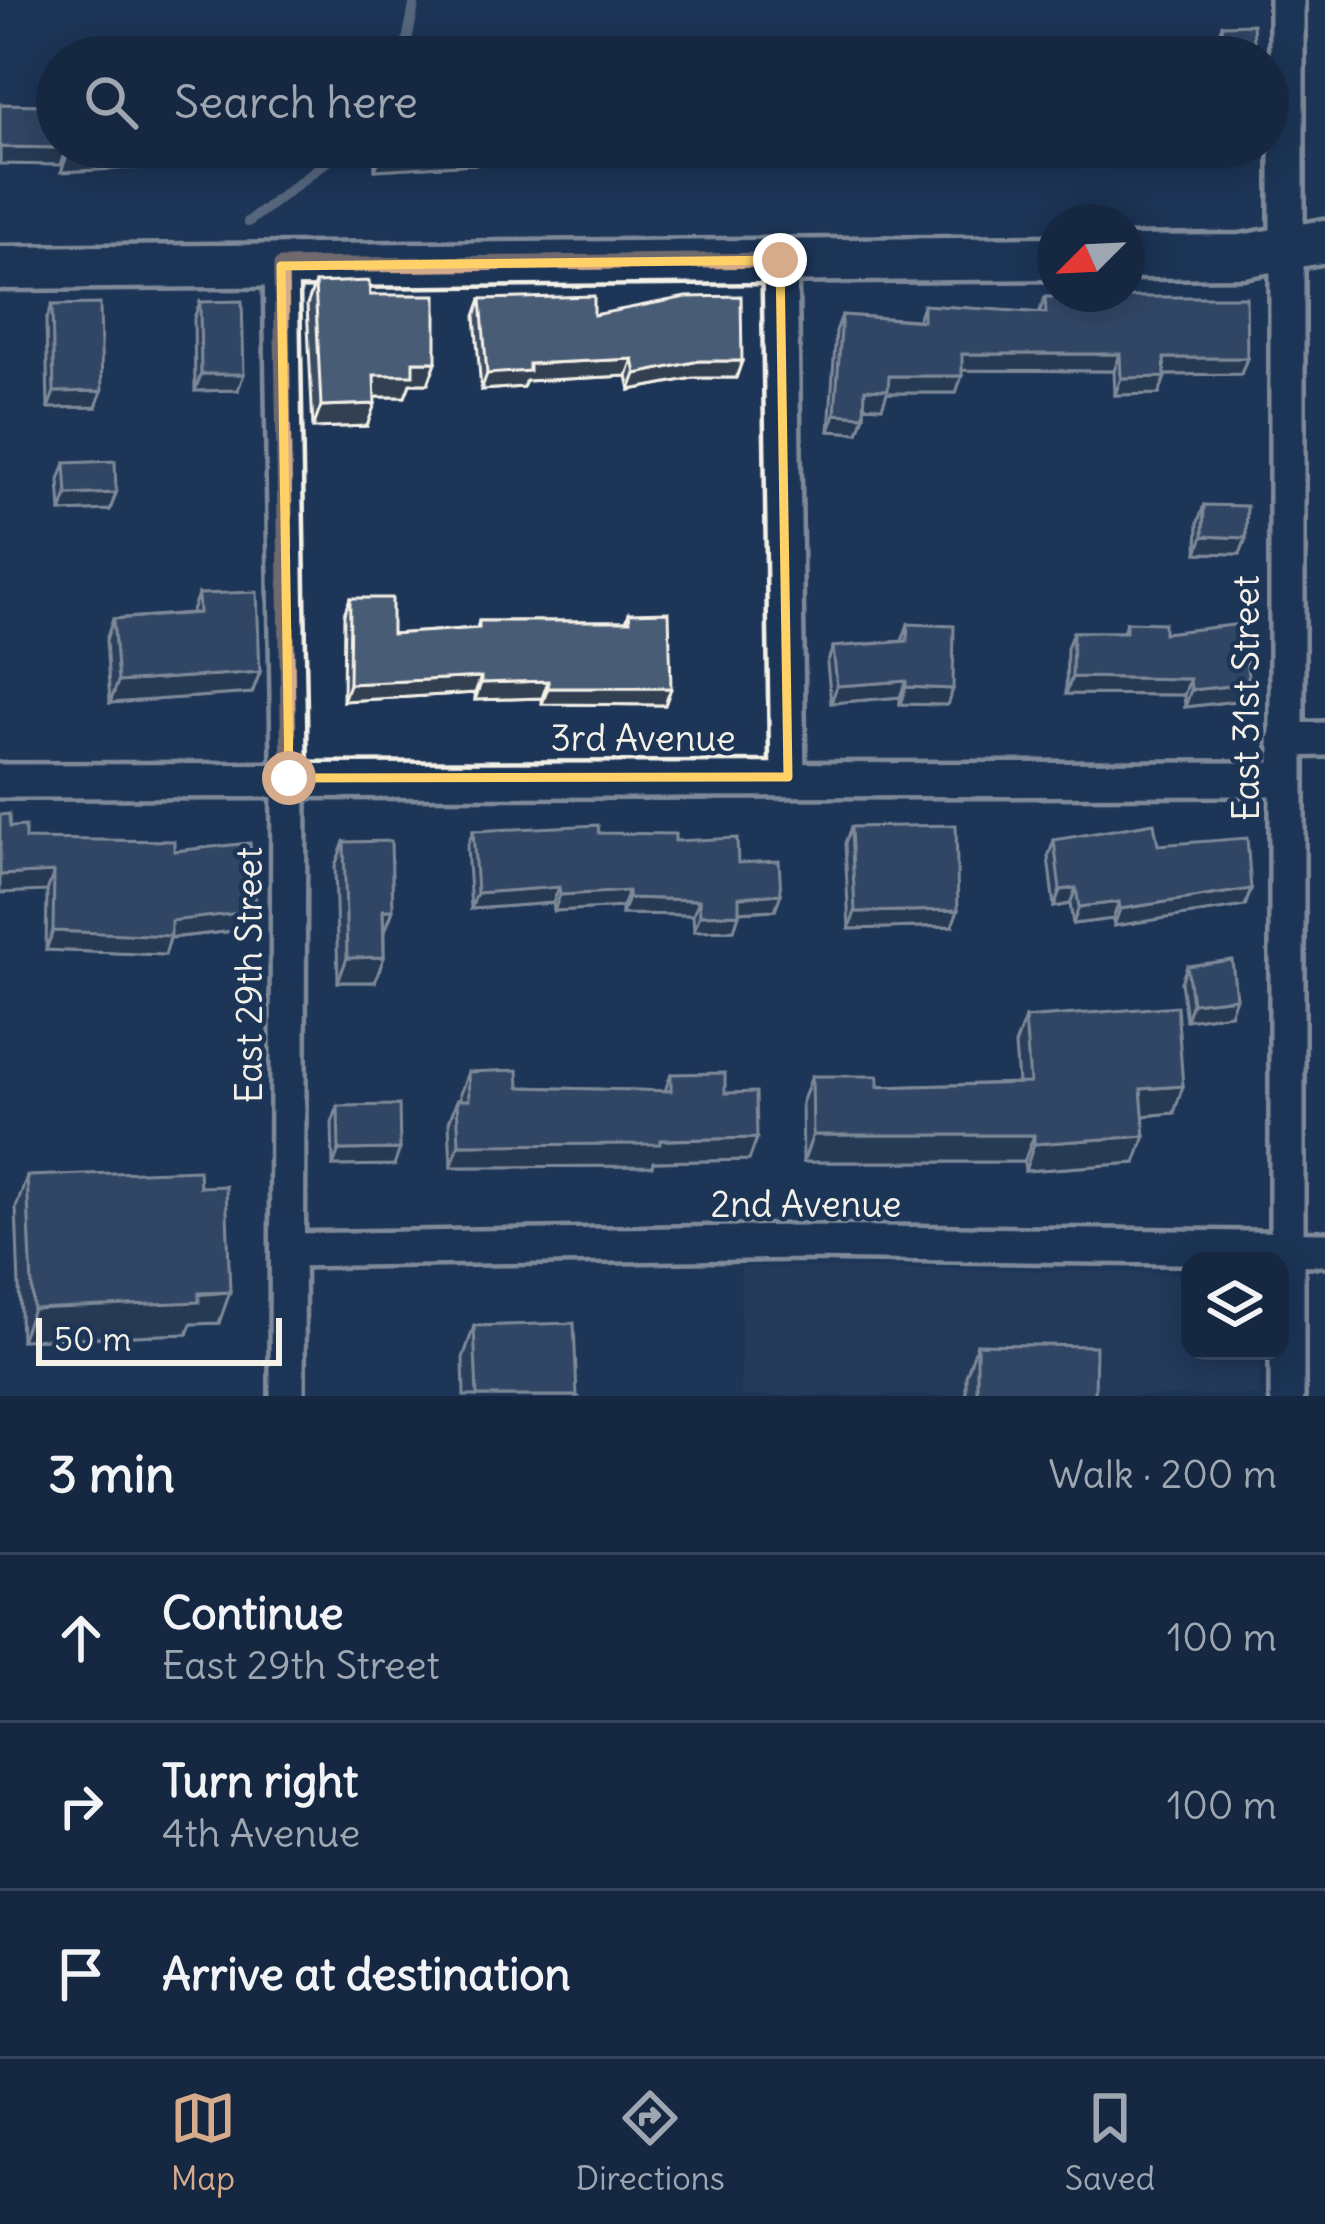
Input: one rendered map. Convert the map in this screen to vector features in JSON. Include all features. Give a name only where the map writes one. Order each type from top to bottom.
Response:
[{"type":"main road","points":[[1145,257],[1242,256],[1305,244]]},
{"type":"main road","points":[[0,268],[1037,258]]},
{"type":"street","name":"East 31st Street","points":[[1287,0],[1305,244],[1285,740],[1287,1396]]},
{"type":"street","points":[[780,260],[788,777]]},
{"type":"street","name":"East 29th Street","points":[[281,266],[289,778],[287,1396]]},
{"type":"street","points":[[1285,740],[1325,739]]},
{"type":"street","name":"3rd Avenue","points":[[0,781],[1286,779]]},
{"type":"street","name":"2nd Avenue","points":[[288,1250],[805,1241],[1325,1249]]},
{"type":"highlighted area","points":[[780,260],[788,777],[289,778],[281,266]]},
{"type":"shaded area","points":[[740,1266],[1181,1273],[1181,1360],[1260,1360],[1260,1396],[741,1396]]},
{"type":"building","points":[[1253,24],[1254,36],[1222,36],[1222,25]]},
{"type":"building","points":[[0,104],[36,105],[36,148],[0,147]]},
{"type":"building","points":[[369,281],[370,295],[436,295],[436,362],[413,362],[413,375],[374,375],[375,404],[321,406],[315,283]]},
{"type":"building","points":[[594,296],[594,315],[686,297],[741,296],[742,361],[699,361],[636,374],[633,359],[529,364],[529,371],[487,374],[481,299]]},
{"type":"building","points":[[1145,297],[1246,297],[1247,358],[1164,358],[1165,377],[1121,378],[1120,354],[962,354],[962,376],[889,376],[888,390],[865,389],[864,416],[835,414],[842,315],[923,321],[923,305],[1046,313],[1145,312]]},
{"type":"building","points":[[242,301],[244,374],[201,374],[200,302]]},
{"type":"building","points":[[100,304],[102,391],[54,392],[52,305]]},
{"type":"building","points":[[115,461],[116,493],[67,495],[65,463]]},
{"type":"building","points":[[1204,505],[1247,506],[1246,538],[1203,536]]},
{"type":"building","points":[[257,592],[260,672],[118,682],[113,619],[199,613],[198,594]]},
{"type":"building","points":[[350,598],[392,598],[392,634],[479,628],[479,621],[630,621],[629,613],[669,612],[671,688],[548,688],[548,681],[481,683],[481,677],[349,684]]},
{"type":"building","points":[[1126,622],[1164,623],[1164,633],[1242,624],[1249,684],[1191,690],[1190,679],[1072,677],[1073,632],[1126,632]]},
{"type":"building","points":[[908,624],[954,626],[953,689],[906,687],[906,681],[837,686],[833,647],[907,641]]},
{"type":"building","points":[[9,814],[10,827],[25,826],[25,839],[174,841],[174,851],[250,843],[257,911],[171,921],[171,936],[53,931],[54,872],[0,875],[0,815]]},
{"type":"building","points":[[1154,823],[1158,845],[1247,838],[1251,889],[1120,909],[1119,902],[1079,907],[1076,888],[1060,890],[1054,840]]},
{"type":"building","points":[[598,825],[599,833],[675,834],[675,841],[737,838],[738,863],[779,861],[781,894],[739,897],[739,914],[700,915],[699,900],[628,898],[628,891],[560,895],[559,887],[477,893],[473,831]]},
{"type":"building","points":[[956,825],[958,910],[855,912],[851,827]]},
{"type":"building","points":[[391,841],[393,910],[383,910],[384,957],[347,958],[344,842]]},
{"type":"building","points":[[1232,960],[1236,998],[1192,1003],[1187,966]]},
{"type":"building","points":[[1177,1006],[1183,1086],[1141,1089],[1145,1136],[1034,1144],[1034,1135],[813,1135],[812,1076],[878,1076],[878,1087],[1030,1083],[1025,1018]]},
{"type":"building","points":[[518,1070],[519,1087],[671,1091],[671,1074],[725,1073],[725,1093],[756,1092],[757,1138],[660,1140],[660,1144],[459,1145],[457,1100],[469,1100],[468,1072]]},
{"type":"building","points":[[399,1105],[400,1149],[339,1150],[338,1106]]},
{"type":"building","points":[[199,1170],[200,1187],[226,1186],[230,1292],[199,1293],[199,1302],[33,1309],[27,1176]]},
{"type":"building","points":[[574,1323],[577,1396],[477,1396],[474,1326]]},
{"type":"building","points":[[977,1344],[1096,1346],[1095,1396],[977,1396]]},
{"type":"waterway","points":[[408,36],[415,0]]},
{"type":"waterway","points":[[248,222],[319,168]]},
{"type":"route","points":[[289,778],[281,266],[780,260]]}]
